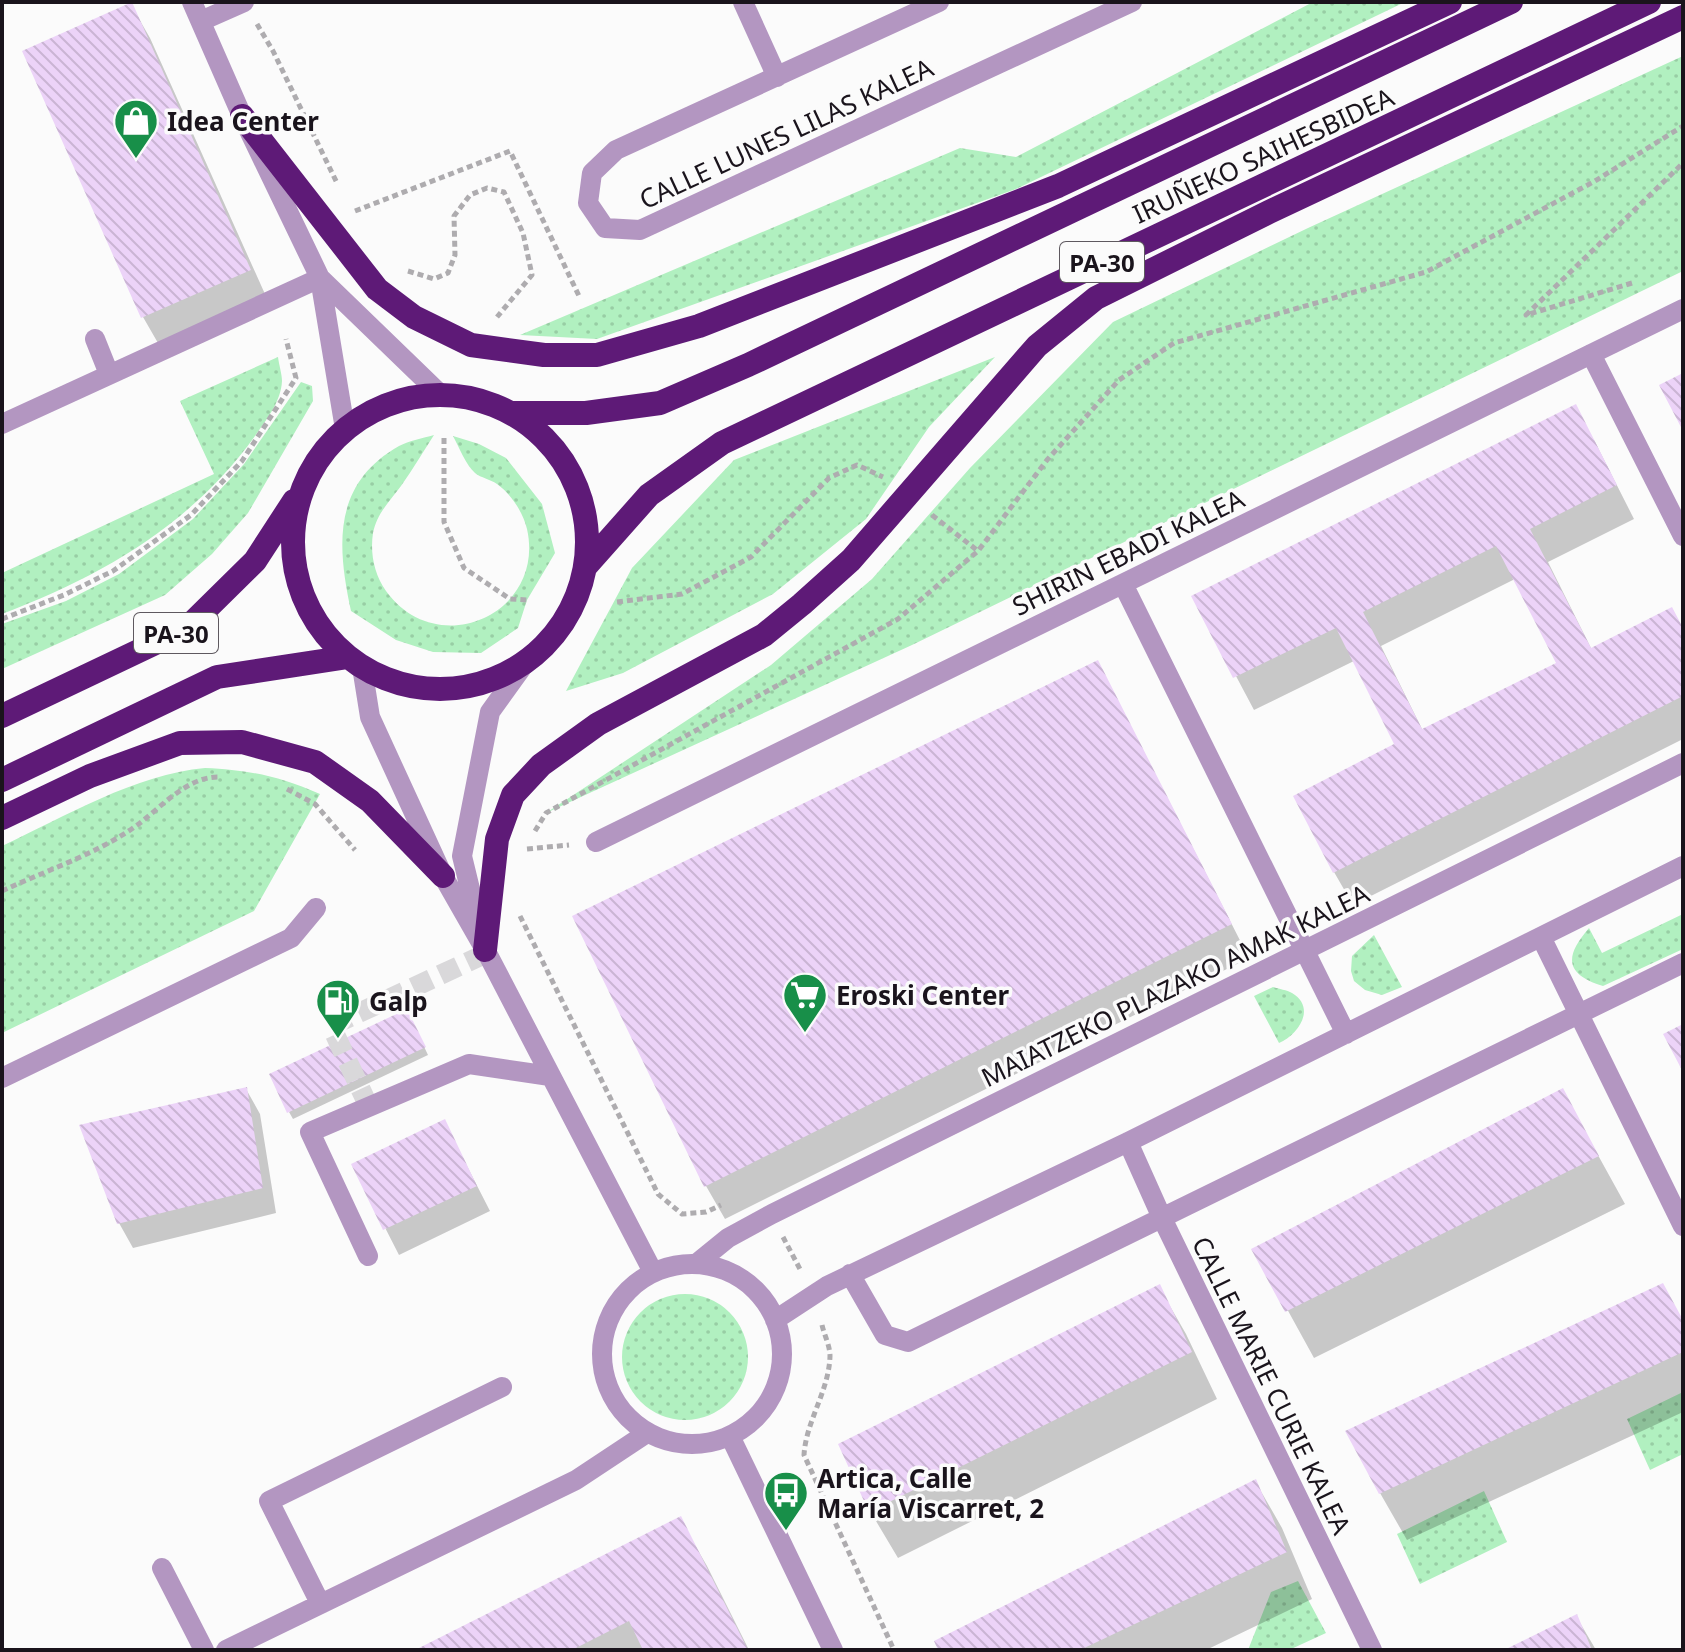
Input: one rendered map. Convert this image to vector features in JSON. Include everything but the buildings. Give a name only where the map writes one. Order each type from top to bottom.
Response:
[{"type":"highway","points":[[242,116],[377,289],[414,317],[471,345],[544,355],[597,355],[699,326],[1058,186],[1450,2]]},
{"type":"highway","name":"IRUÑEKO SAIHESBIDEA","points":[[512,413],[586,413],[660,403],[748,365],[1511,2]]},
{"type":"highway","name":"IRUÑEKO SAIHESBIDEA","points":[[586,566],[649,495],[722,443],[1649,2]]},
{"type":"highway","points":[[485,950],[497,839],[513,795],[541,765],[598,724],[764,635],[851,560],[1037,346],[1096,298],[1269,212],[1683,17]]},
{"type":"highway","name":"PA-30","points":[[2,716],[187,628],[255,561],[320,456],[345,429],[375,410],[407,398],[441,395],[478,400],[512,413],[547,441],[573,478],[586,521],[586,566],[575,603],[555,635],[526,662],[487,682],[445,690],[401,684],[355,662],[316,623],[298,580],[292,534],[302,489]]},
{"type":"highway","name":"PA-30","points":[[2,780],[217,677],[355,662]]},
{"type":"highway","points":[[2,818],[90,776],[180,743],[242,742],[315,762],[370,801],[443,876]]},
{"type":"street","points":[[192,2],[242,116],[320,278],[345,429]]},
{"type":"street","points":[[743,2],[777,77]]},
{"type":"street","name":"CALLE LUNES LILAS KALEA","points":[[939,2],[616,150],[592,173],[588,203],[605,228],[640,230],[1132,2]]},
{"type":"street","points":[[201,21],[248,8]]},
{"type":"street","points":[[2,424],[320,278]]},
{"type":"street","points":[[320,278],[441,395]]},
{"type":"street","name":"SHIRIN EBADI KALEA","points":[[596,842],[1683,309]]},
{"type":"street","points":[[95,339],[109,374]]},
{"type":"street","points":[[1591,354],[1683,536]]},
{"type":"street","points":[[1123,584],[1346,1034]]},
{"type":"street","points":[[355,662],[370,717],[443,876],[485,950],[653,1272]]},
{"type":"street","points":[[485,950],[462,856],[490,712],[526,662]]},
{"type":"street","name":"MAIATZEKO PLAZAKO AMAK KALEA","points":[[696,1264],[728,1238],[772,1214],[1683,763]]},
{"type":"street","points":[[775,1320],[812,1293],[850,1274],[1128,1142],[1683,866]]},
{"type":"street","points":[[2,1078],[291,938],[316,908]]},
{"type":"street","points":[[1541,937],[1683,1226]]},
{"type":"street","points":[[850,1274],[885,1335],[908,1342],[1683,963]]},
{"type":"street","points":[[368,1256],[310,1132],[469,1064],[550,1076]]},
{"type":"street","name":"CALLE MARIE CURIE KALEA","points":[[1128,1142],[1372,1650]]},
{"type":"street","points":[[696,1264],[721,1269],[744,1281],[762,1298],[775,1320],[782,1347],[780,1374],[770,1400],[753,1421],[730,1436],[703,1444],[674,1443],[647,1433],[625,1415],[609,1392],[602,1365],[602,1337],[612,1310],[629,1288],[653,1272],[696,1264]]},
{"type":"street","points":[[320,1603],[269,1501],[502,1387]]},
{"type":"street","points":[[226,1650],[576,1480],[647,1433]]},
{"type":"street","points":[[730,1436],[833,1650]]},
{"type":"street","points":[[162,1568],[204,1650]]},
{"type":"path","points":[[248,8],[273,51],[340,187]]},
{"type":"path","points":[[523,858],[546,813],[898,619],[978,551],[1047,460],[1119,380],[1174,343],[1426,272],[1595,181],[1683,126]]},
{"type":"path","points":[[354,212],[510,151],[579,296]]},
{"type":"path","points":[[1632,283],[1526,315],[1683,163]]},
{"type":"path","points":[[396,261],[408,271],[434,279],[448,273],[455,255],[454,216],[470,195],[487,188],[504,192],[523,233],[532,275],[488,327]]},
{"type":"path","points":[[347,199],[361,222]]},
{"type":"path","points":[[2,619],[64,595],[113,571],[191,515],[242,461],[296,378],[286,339]]},
{"type":"path","points":[[444,438],[444,522],[464,568],[510,599],[527,600]]},
{"type":"path","points":[[617,602],[682,594],[751,557],[829,478],[857,465],[890,480],[978,551]]},
{"type":"path","points":[[2,891],[99,847],[138,824],[173,795],[198,781],[223,777]]},
{"type":"path","points":[[278,786],[315,804],[355,850]]},
{"type":"path","points":[[526,849],[596,842]]},
{"type":"green space","points":[[1313,2],[1405,2],[1016,189],[597,339],[520,335],[960,148],[1016,157]]},
{"type":"green space","points":[[1683,56],[1683,271],[912,645],[546,813],[771,665],[872,579],[970,468],[1113,322],[1308,228]]},
{"type":"green space","points":[[278,357],[282,381],[272,410],[230,468],[203,496],[142,544],[109,564],[75,583],[2,614],[2,573],[214,474],[180,401]]},
{"type":"green space","points":[[995,357],[929,427],[866,519],[773,594],[623,673],[566,691],[632,568],[734,460]]},
{"type":"green space","points":[[301,382],[312,386],[313,401],[248,513],[212,554],[165,595],[2,669],[2,624],[66,601],[119,574],[193,519],[244,464]]},
{"type":"green space","points":[[434,435],[381,513],[373,533],[372,548],[378,578],[407,612],[432,623],[458,625],[483,618],[504,605],[520,585],[528,559],[527,529],[516,504],[497,484],[472,470],[453,436],[479,444],[506,458],[542,504],[555,553],[527,600],[518,628],[481,653],[433,652],[396,640],[351,611],[342,540],[351,498],[361,479],[377,461],[399,446]]},
{"type":"green space","points":[[205,768],[264,775],[320,794],[254,911],[2,1033],[2,846],[127,788],[179,772]]},
{"type":"green space","points":[[1683,914],[1683,949],[1603,986],[1575,970],[1572,956],[1589,928],[1602,953]]},
{"type":"green space","points":[[1374,935],[1402,987],[1382,995],[1365,990],[1354,981],[1351,971],[1352,956]]},
{"type":"green space","points":[[1273,987],[1292,993],[1299,999],[1304,1013],[1293,1034],[1279,1043],[1254,996]]},
{"type":"green space","points":[[685,1294],[709,1299],[730,1312],[743,1333],[748,1357],[743,1381],[730,1402],[709,1415],[685,1420],[661,1415],[640,1402],[627,1381],[622,1357],[627,1333],[640,1312],[661,1299]]},
{"type":"green space","points":[[1683,1392],[1683,1454],[1650,1470],[1627,1419]]},
{"type":"green space","points":[[1484,1491],[1507,1542],[1420,1584],[1397,1534]]},
{"type":"green space","points":[[1298,1581],[1326,1633],[1289,1650],[1248,1650],[1271,1592]]},
{"type":"tunnel","points":[[369,1107],[331,1026],[487,953]]},
{"type":"place","name":"Idea Center","points":[[136,160]]},
{"type":"place","name":"Eroski Center","points":[[805,1034]]},
{"type":"place","name":"Galp","points":[[338,1040]]},
{"type":"place","name":"Artica, Calle María Viscarret, 2","points":[[786,1532]]}]
